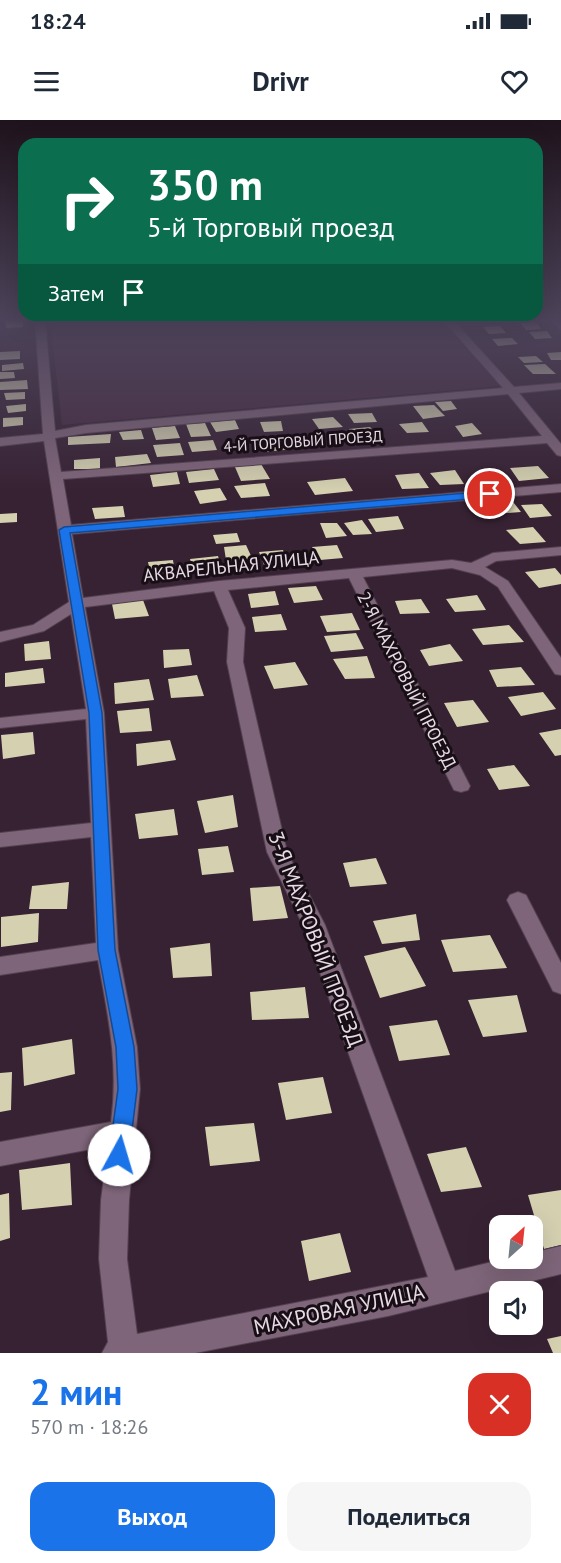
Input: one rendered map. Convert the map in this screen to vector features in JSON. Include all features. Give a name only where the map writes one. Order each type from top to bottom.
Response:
[{"type":"street","points":[[44,377],[49,437],[96,713],[107,950],[125,1047],[128,1089],[122,1132],[113,1259],[121,1352]]},
{"type":"street","points":[[499,377],[561,452]]},
{"type":"street","points":[[0,442],[49,437],[86,429],[561,386]]},
{"type":"street","name":"4-Й ТОРГОВЫЙ ПРОЕЗД","points":[[57,476],[551,439]]},
{"type":"street","points":[[64,530],[561,488]]},
{"type":"street","points":[[474,567],[493,557],[561,551]]},
{"type":"street","name":"АКВАРЕЛЬНАЯ УЛИЦА","points":[[0,637],[38,628],[77,603],[219,586],[433,565],[474,567]]},
{"type":"street","points":[[474,567],[490,573],[502,584],[561,670]]},
{"type":"street","name":"2-Я МАХРОВЫЙ ПРОЕЗД","points":[[354,573],[460,786]]},
{"type":"street","name":"3-Я МАХРОВЫЙ ПРОЕЗД","points":[[219,586],[237,628],[237,639],[233,649],[235,662],[277,852],[286,872],[302,897],[314,925],[446,1286]]},
{"type":"street","points":[[0,723],[96,713]]},
{"type":"street","points":[[0,840],[102,829]]},
{"type":"street","points":[[518,900],[561,985]]},
{"type":"street","points":[[0,966],[107,950]]},
{"type":"street","points":[[0,1154],[122,1132]]},
{"type":"street","name":"МАХРОВАЯ УЛИЦА","points":[[121,1352],[388,1301],[561,1260]]},
{"type":"shaded area","points":[[57,377],[491,377],[500,386],[62,425]]},
{"type":"building","points":[[0,377],[15,378],[0,379]]},
{"type":"building","points":[[27,380],[28,389],[0,390],[0,382]]},
{"type":"building","points":[[25,392],[25,399],[6,400],[4,393]]},
{"type":"building","points":[[451,401],[457,409],[443,411],[435,402]]},
{"type":"building","points":[[26,404],[26,411],[8,413],[6,406]]},
{"type":"building","points":[[434,405],[445,416],[423,419],[413,406]]},
{"type":"building","points":[[372,413],[377,422],[354,423],[348,414]]},
{"type":"building","points":[[23,417],[23,425],[3,427],[3,418]]},
{"type":"building","points":[[333,417],[343,427],[319,429],[312,419]]},
{"type":"building","points":[[235,420],[239,429],[216,432],[210,422]]},
{"type":"building","points":[[281,421],[283,431],[264,432],[260,422]]},
{"type":"building","points":[[422,422],[429,432],[407,433],[399,424]]},
{"type":"building","points":[[205,423],[211,436],[191,437],[186,424]]},
{"type":"building","points":[[472,423],[482,434],[463,437],[455,426]]},
{"type":"building","points":[[175,426],[180,438],[156,440],[152,428]]},
{"type":"building","points":[[370,427],[377,435],[355,437],[349,429]]},
{"type":"building","points":[[141,430],[144,439],[123,440],[119,432]]},
{"type":"building","points":[[111,434],[110,443],[68,445],[68,437]]},
{"type":"building","points":[[213,440],[217,450],[192,452],[188,442]]},
{"type":"building","points":[[288,440],[293,449],[265,452],[261,443]]},
{"type":"building","points":[[180,443],[184,455],[157,457],[153,445]]},
{"type":"building","points":[[147,454],[151,463],[116,467],[115,457]]},
{"type":"building","points":[[100,458],[100,469],[74,469],[74,460]]},
{"type":"building","points":[[261,464],[270,479],[241,481],[235,467]]},
{"type":"building","points":[[538,466],[549,478],[519,481],[510,468]]},
{"type":"building","points":[[214,469],[219,480],[189,483],[186,472]]},
{"type":"building","points":[[455,470],[464,484],[440,485],[430,473]]},
{"type":"building","points":[[177,472],[180,484],[153,487],[150,475]]},
{"type":"building","points":[[419,473],[429,488],[402,489],[395,475]]},
{"type":"building","points":[[345,478],[353,491],[315,495],[307,482]]},
{"type":"building","points":[[265,483],[270,496],[241,498],[234,486]]},
{"type":"building","points":[[220,488],[227,500],[200,504],[194,491]]},
{"type":"building","points":[[510,498],[521,512],[494,514],[485,501]]},
{"type":"building","points":[[542,504],[552,516],[530,518],[521,505]]},
{"type":"building","points":[[123,506],[125,517],[95,519],[92,508]]},
{"type":"building","points":[[17,513],[17,522],[0,523],[0,514]]},
{"type":"building","points":[[398,516],[404,529],[376,532],[368,519]]},
{"type":"building","points":[[362,520],[372,534],[353,535],[344,523]]},
{"type":"building","points":[[320,523],[337,523],[347,536],[326,538]]},
{"type":"building","points":[[533,527],[546,542],[520,544],[506,530]]},
{"type":"building","points":[[237,533],[240,542],[216,544],[213,535]]},
{"type":"building","points":[[246,545],[252,558],[240,564],[226,560],[224,547]]},
{"type":"building","points":[[337,545],[343,558],[320,560],[312,547]]},
{"type":"building","points":[[283,550],[287,564],[264,565],[259,552]]},
{"type":"building","points":[[218,556],[222,570],[194,572],[190,559]]},
{"type":"building","points":[[173,560],[175,574],[151,576],[148,562]]},
{"type":"building","points":[[555,568],[561,575],[561,584],[539,588],[525,572]]},
{"type":"building","points":[[316,586],[323,600],[294,603],[288,588]]},
{"type":"building","points":[[275,591],[279,605],[251,608],[248,594]]},
{"type":"building","points":[[477,595],[486,610],[455,612],[446,599]]},
{"type":"building","points":[[421,599],[430,613],[400,614],[395,601]]},
{"type":"building","points":[[143,600],[149,616],[115,619],[112,604]]},
{"type":"building","points":[[352,613],[360,630],[327,632],[320,616]]},
{"type":"building","points":[[281,614],[287,630],[255,632],[252,617]]},
{"type":"building","points":[[509,625],[524,642],[483,645],[472,629]]},
{"type":"building","points":[[356,633],[364,649],[331,652],[324,636]]},
{"type":"building","points":[[49,641],[51,659],[25,661],[24,644]]},
{"type":"building","points":[[450,644],[463,661],[429,666],[420,650]]},
{"type":"building","points":[[189,649],[192,665],[164,668],[163,650]]},
{"type":"building","points":[[367,656],[375,678],[345,679],[333,659]]},
{"type":"building","points":[[295,662],[308,685],[274,689],[264,666]]},
{"type":"building","points":[[521,667],[535,685],[497,687],[489,670]]},
{"type":"building","points":[[43,668],[45,683],[5,687],[5,673]]},
{"type":"building","points":[[197,675],[204,696],[171,698],[168,679]]},
{"type":"building","points":[[149,679],[154,700],[115,704],[114,683]]},
{"type":"building","points":[[543,692],[556,709],[521,716],[508,697]]},
{"type":"building","points":[[473,700],[489,722],[457,727],[444,703]]},
{"type":"building","points":[[149,708],[152,731],[120,733],[117,711]]},
{"type":"building","points":[[561,729],[561,755],[555,756],[539,733]]},
{"type":"building","points":[[33,732],[35,754],[3,759],[1,735]]},
{"type":"building","points":[[170,740],[176,760],[137,766],[136,744]]},
{"type":"building","points":[[514,765],[530,786],[499,790],[487,769]]},
{"type":"building","points":[[233,795],[238,827],[205,833],[197,801]]},
{"type":"building","points":[[174,809],[178,835],[139,839],[135,814]]},
{"type":"building","points":[[228,846],[234,872],[202,875],[198,849]]},
{"type":"building","points":[[376,858],[387,884],[350,887],[343,863]]},
{"type":"building","points":[[69,882],[67,909],[29,909],[32,886]]},
{"type":"building","points":[[280,886],[288,918],[253,921],[250,888]]},
{"type":"building","points":[[39,913],[38,942],[1,947],[1,917]]},
{"type":"building","points":[[416,914],[420,940],[382,944],[373,921]]},
{"type":"building","points":[[490,935],[507,968],[453,972],[441,940]]},
{"type":"building","points":[[210,943],[212,976],[173,978],[170,948]]},
{"type":"building","points":[[405,947],[426,986],[380,998],[364,956]]},
{"type":"building","points":[[305,987],[309,1018],[252,1020],[250,992]]},
{"type":"building","points":[[517,995],[527,1032],[483,1037],[468,1000]]},
{"type":"building","points":[[437,1020],[450,1055],[399,1061],[389,1026]]},
{"type":"building","points":[[72,1039],[75,1074],[24,1086],[22,1048]]},
{"type":"building","points":[[12,1072],[11,1110],[0,1112],[0,1073]]},
{"type":"building","points":[[323,1077],[332,1113],[286,1120],[278,1083]]},
{"type":"building","points":[[254,1123],[260,1161],[210,1166],[205,1127]]},
{"type":"building","points":[[466,1147],[482,1187],[441,1192],[427,1154]]},
{"type":"building","points":[[70,1163],[72,1205],[22,1210],[19,1170]]},
{"type":"building","points":[[561,1190],[561,1245],[544,1249],[543,1215],[534,1215],[528,1195]]},
{"type":"building","points":[[9,1193],[10,1238],[0,1241],[0,1195]]},
{"type":"building","points":[[340,1233],[351,1272],[309,1281],[301,1241]]},
{"type":"building","points":[[561,1336],[561,1353],[553,1353],[547,1339]]},
{"type":"route","points":[[119,1155],[128,1089],[125,1047],[107,950],[96,713],[64,530],[490,494]]}]
